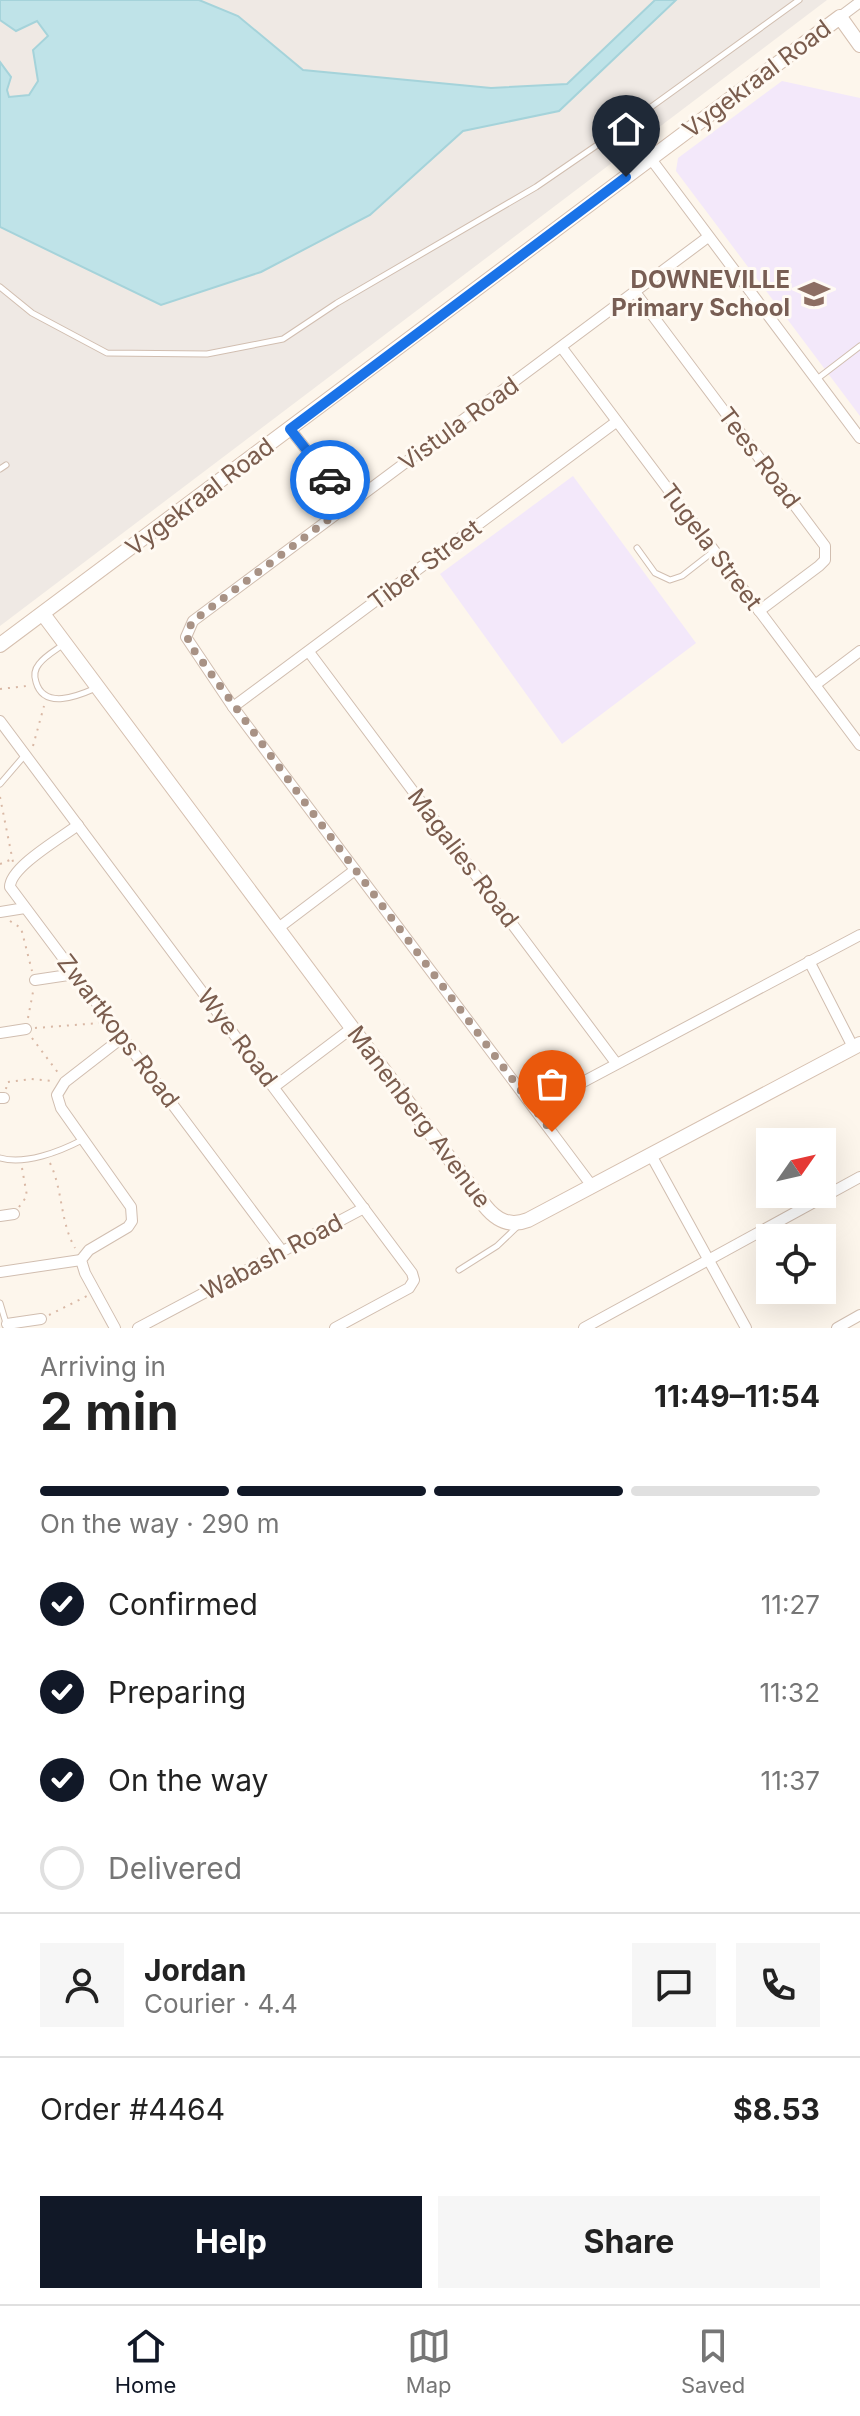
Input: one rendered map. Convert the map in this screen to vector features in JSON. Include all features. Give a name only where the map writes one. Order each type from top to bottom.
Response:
[{"type":"street","name":"Vygekraal Road","points":[[0,645],[860,2]]},
{"type":"street","points":[[840,17],[860,45]]},
{"type":"street","points":[[651,159],[860,438]]},
{"type":"street","name":"Vistula Road","points":[[592,1186],[233,707],[188,642],[188,630],[200,616],[708,237]]},
{"type":"street","name":"Tees Road","points":[[635,292],[825,546],[825,560],[819,566],[759,611]]},
{"type":"street","name":"Tugela Street","points":[[562,348],[860,745]]},
{"type":"street","name":"Tiber Street","points":[[233,707],[616,422]]},
{"type":"street","points":[[290,429],[349,504]]},
{"type":"street","name":"Manenberg Avenue","points":[[43,614],[492,1215],[506,1222],[521,1223],[857,1046]]},
{"type":"street","points":[[815,685],[860,651]]},
{"type":"street","name":"Magalies Road","points":[[309,652],[616,1063]]},
{"type":"street","name":"Wye Road","points":[[0,721],[410,1269],[414,1280],[404,1292],[335,1328]]},
{"type":"street","points":[[18,870],[78,825]]},
{"type":"street","name":"Zwartkops Road","points":[[18,870],[10,884],[25,908],[282,1251]]},
{"type":"street","points":[[277,929],[355,870]]},
{"type":"street","points":[[0,912],[25,908]]},
{"type":"street","points":[[534,1108],[860,935]]},
{"type":"street","points":[[809,961],[857,1046]]},
{"type":"street","points":[[35,980],[75,974]]},
{"type":"street","points":[[274,1087],[352,1028]]},
{"type":"street","points":[[0,1033],[26,1029]]},
{"type":"street","points":[[0,1272],[81,1260],[89,1250],[122,1232],[132,1221],[128,1200],[57,1101],[59,1088],[65,1082],[123,1037]]},
{"type":"street","points":[[651,1155],[746,1328]]},
{"type":"street","points":[[584,1328],[860,1177]]},
{"type":"street","name":"Wabash Road","points":[[138,1328],[364,1208]]},
{"type":"street","points":[[0,1216],[14,1214]]},
{"type":"street","points":[[81,1260],[115,1328]]},
{"type":"street","points":[[837,1328],[860,1315]]},
{"type":"street","points":[[7,1326],[41,1319]]},
{"type":"lane","points":[[0,287],[32,313],[107,353],[207,354],[283,339],[474,221],[536,187],[799,0]]},
{"type":"lane","points":[[816,380],[860,346]]},
{"type":"lane","points":[[637,548],[655,573],[670,580],[682,576],[714,551]]},
{"type":"lane","points":[[65,643],[39,664],[34,677],[37,685],[46,697],[61,699],[97,688]]},
{"type":"lane","points":[[0,784],[25,755]]},
{"type":"lane","points":[[0,1158],[9,1161],[46,1155],[83,1140]]},
{"type":"lane","points":[[459,1270],[497,1246],[521,1223]]},
{"type":"lane","points":[[0,1303],[7,1326]]},
{"type":"path","points":[[0,689],[37,685]]},
{"type":"path","points":[[25,755],[33,746],[46,697]]},
{"type":"path","points":[[0,797],[12,859],[18,870]]},
{"type":"path","points":[[0,864],[12,859]]},
{"type":"path","points":[[11,921],[21,928],[35,980],[26,1029],[65,1082]]},
{"type":"path","points":[[26,1029],[112,1023]]},
{"type":"path","points":[[2,1098],[7,1082],[31,1079],[65,1082]]},
{"type":"path","points":[[46,1155],[58,1179],[69,1238],[81,1260]]},
{"type":"path","points":[[14,1214],[27,1196],[21,1159]]},
{"type":"path","points":[[41,1319],[96,1292]]},
{"type":"shaded area","points":[[0,0],[827,0],[0,626]]},
{"type":"shaded area","name":"DOWNEVILLE Primary School","points":[[782,81],[860,98],[860,416],[676,171],[678,158]]},
{"type":"shaded area","points":[[573,476],[696,643],[562,744],[440,574]]},
{"type":"water","points":[[0,0],[199,0],[238,16],[303,70],[491,88],[567,84],[655,0],[676,0],[559,111],[463,131],[370,215],[261,272],[161,305],[0,227],[0,62],[11,77],[7,90],[9,97],[29,95],[38,81],[33,50],[48,36],[37,21],[16,31],[0,20]]},
{"type":"way so far","points":[[330,480],[349,504],[193,621],[186,637],[233,707],[552,1132]]},
{"type":"place","name":"DOWNEVILLE Primary School","points":[[814,294]]},
{"type":"route","points":[[330,480],[290,429],[626,177]]}]
